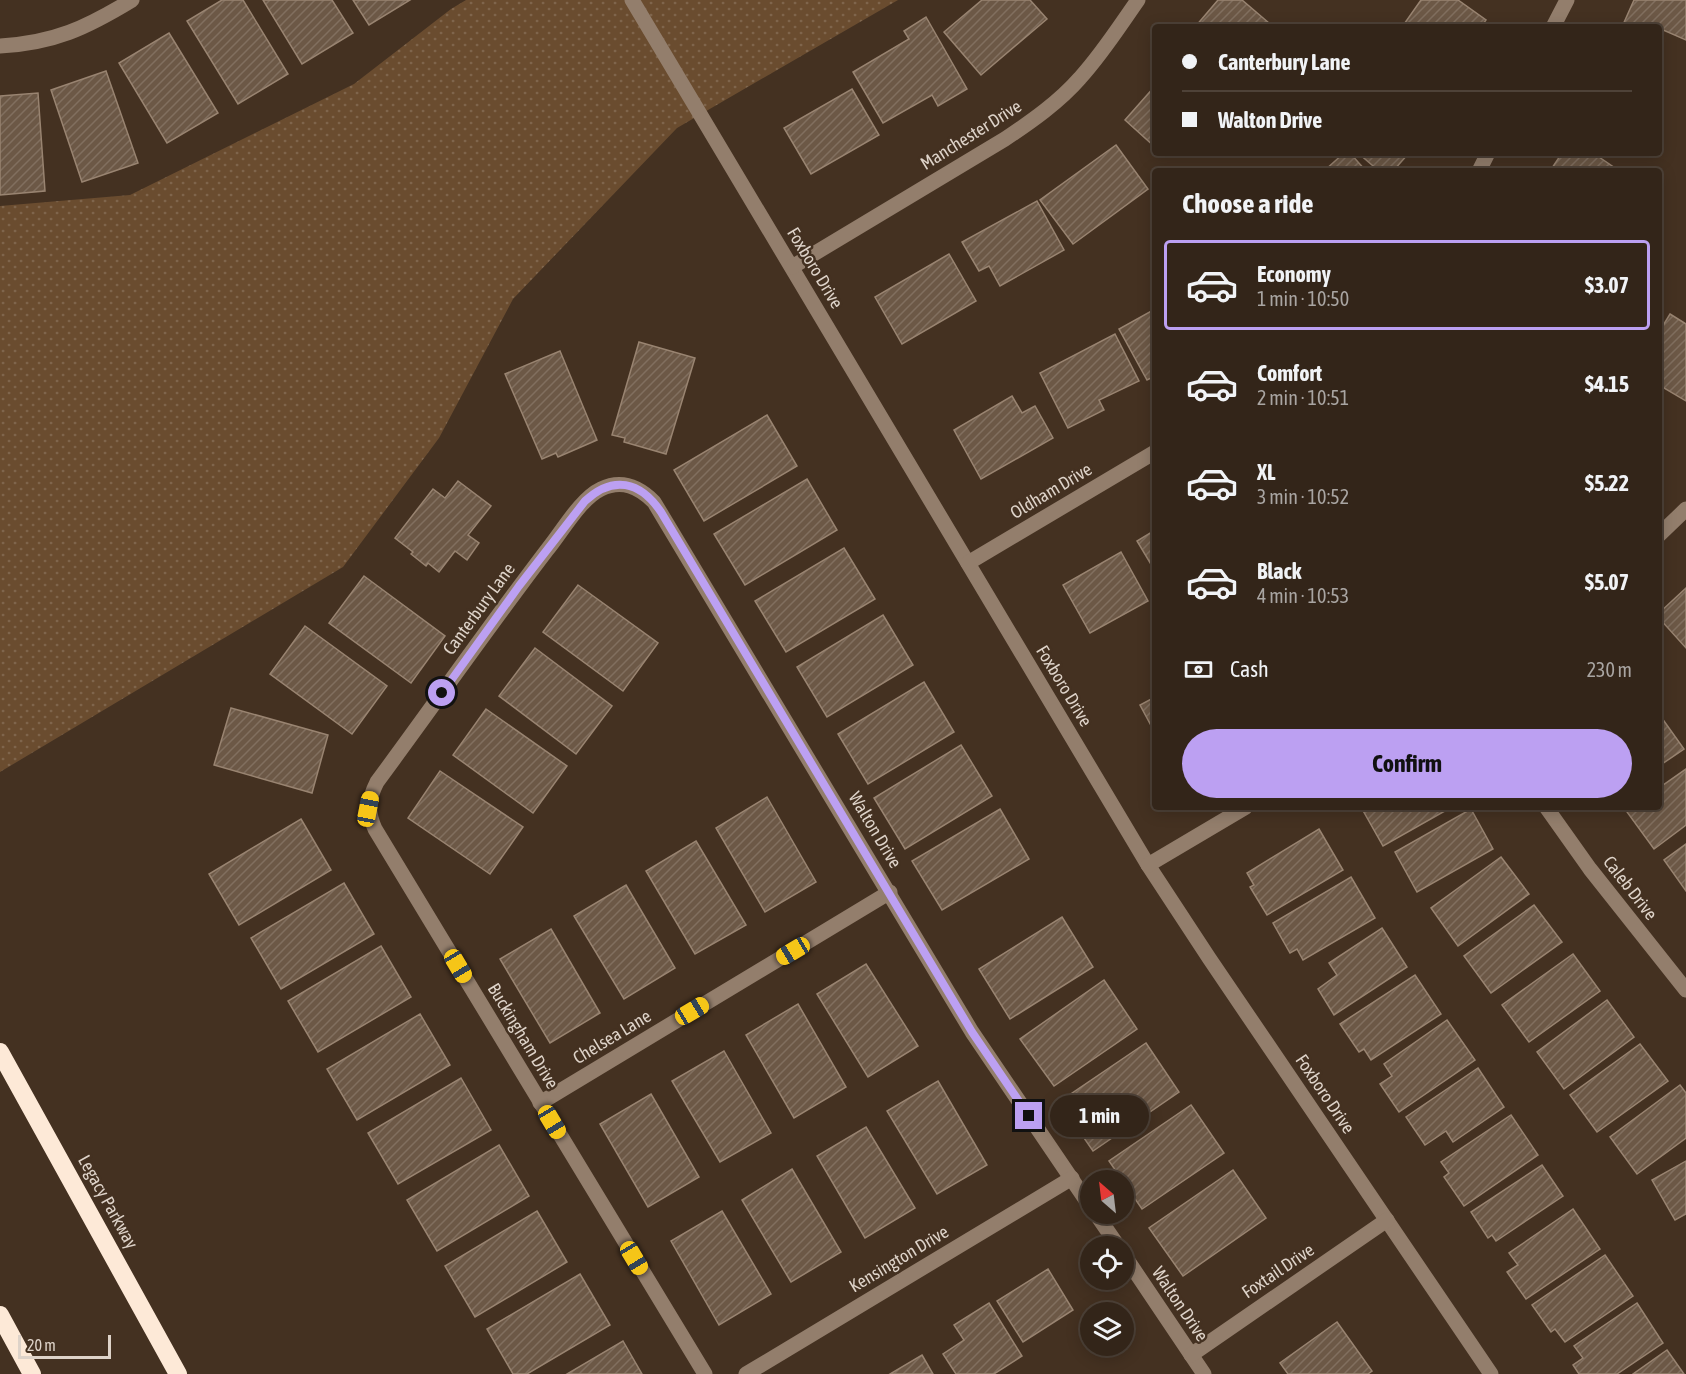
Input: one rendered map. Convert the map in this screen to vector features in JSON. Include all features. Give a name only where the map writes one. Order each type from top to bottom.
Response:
[{"type":"highway","name":"Legacy Parkway","points":[[0,1052],[178,1374]]},
{"type":"highway","points":[[0,1315],[32,1374]]},
{"type":"street","points":[[0,46],[39,42],[60,37],[101,18],[132,0]]},
{"type":"street","name":"Foxboro Drive","points":[[632,0],[1148,865],[1491,1374]]},
{"type":"street","name":"Manchester Drive","points":[[792,267],[1032,121],[1080,79],[1100,55],[1138,0]]},
{"type":"street","points":[[1555,24],[1567,0]]},
{"type":"street","name":"Oldham Drive","points":[[968,563],[1152,454]]},
{"type":"street","name":"Canterbury Lane","points":[[368,809],[370,795],[377,782],[519,586],[585,501],[602,489],[622,484]]},
{"type":"street","name":"Walton Drive","points":[[622,484],[634,486],[645,493],[661,512],[972,1032],[1080,1190]]},
{"type":"street","points":[[1662,532],[1686,509]]},
{"type":"street","name":"Buckingham Drive","points":[[368,809],[375,829],[705,1374]]},
{"type":"street","points":[[1148,865],[1240,810]]},
{"type":"street","name":"Caleb Drive","points":[[1548,810],[1590,869],[1686,990]]},
{"type":"street","name":"Chelsea Lane","points":[[540,1103],[890,892]]},
{"type":"street","name":"Kensington Drive","points":[[746,1374],[1072,1178]]},
{"type":"street","name":"Foxtail Drive","points":[[1191,1355],[1387,1220]]},
{"type":"street","name":"Walton Drive","points":[[1134,1270],[1204,1374]]},
{"type":"shaded area","points":[[466,0],[898,0],[677,128],[513,299],[439,438],[343,567],[0,772],[0,206],[130,195],[354,84],[451,9]]},
{"type":"building","points":[[222,0],[243,0],[288,74],[238,104],[187,21]]},
{"type":"building","points":[[263,0],[332,0],[353,33],[302,64]]},
{"type":"building","points":[[353,0],[410,0],[369,25]]},
{"type":"building","points":[[982,0],[1030,0],[1047,19],[981,75],[944,32]]},
{"type":"building","points":[[1218,0],[1242,0],[1269,23],[1268,24],[1198,24]]},
{"type":"building","points":[[1421,0],[1458,0],[1486,20],[1483,24],[1404,24]]},
{"type":"building","points":[[1634,0],[1686,0],[1686,40],[1662,29],[1662,24],[1623,24]]},
{"type":"building","points":[[926,17],[967,89],[938,106],[932,95],[883,123],[853,72],[909,39],[904,31]]},
{"type":"building","points":[[169,33],[218,113],[167,143],[119,63]]},
{"type":"building","points":[[106,71],[138,163],[82,182],[51,90]]},
{"type":"building","points":[[852,89],[879,135],[811,174],[784,128]]},
{"type":"building","points":[[1152,89],[1152,144],[1125,120]]},
{"type":"building","points":[[38,93],[45,191],[0,195],[0,96]]},
{"type":"building","points":[[1116,145],[1148,189],[1073,244],[1040,200]]},
{"type":"building","points":[[1341,156],[1353,156],[1363,168],[1327,168]]},
{"type":"building","points":[[1362,156],[1406,156],[1396,168],[1376,168]]},
{"type":"building","points":[[1560,156],[1597,156],[1615,168],[1552,168]]},
{"type":"building","points":[[1037,201],[1064,250],[1000,286],[989,266],[979,271],[962,242]]},
{"type":"building","points":[[949,254],[976,301],[902,344],[875,297]]},
{"type":"building","points":[[1152,311],[1152,378],[1147,380],[1119,329]]},
{"type":"building","points":[[1670,314],[1686,324],[1686,401],[1662,387],[1662,327]]},
{"type":"building","points":[[1115,334],[1139,381],[1099,400],[1104,410],[1068,428],[1040,373]]},
{"type":"building","points":[[639,342],[695,358],[666,454],[624,442],[625,438],[612,435]]},
{"type":"building","points":[[560,351],[597,440],[558,457],[556,453],[542,459],[505,374]]},
{"type":"building","points":[[1012,396],[1022,413],[1035,406],[1053,438],[981,479],[954,430]]},
{"type":"building","points":[[767,415],[797,466],[704,521],[674,470]]},
{"type":"building","points":[[807,479],[837,530],[745,585],[714,534]]},
{"type":"building","points":[[458,481],[491,506],[468,535],[479,543],[467,560],[455,551],[439,572],[428,563],[426,566],[395,538],[433,489],[445,498]]},
{"type":"building","points":[[1152,532],[1152,566],[1137,541]]},
{"type":"building","points":[[844,548],[875,599],[786,652],[755,601]]},
{"type":"building","points":[[1121,552],[1148,601],[1090,633],[1063,585]]},
{"type":"building","points":[[364,576],[445,636],[411,683],[329,623]]},
{"type":"building","points":[[578,585],[658,643],[623,691],[543,632]]},
{"type":"building","points":[[1686,588],[1686,648],[1662,621],[1662,610]]},
{"type":"building","points":[[883,615],[913,665],[827,717],[797,667]]},
{"type":"building","points":[[305,626],[387,686],[352,734],[270,674]]},
{"type":"building","points":[[535,648],[612,706],[576,754],[499,696]]},
{"type":"building","points":[[924,682],[954,732],[868,784],[838,734]]},
{"type":"building","points":[[1152,699],[1152,727],[1140,705]]},
{"type":"building","points":[[231,708],[328,735],[312,793],[214,765]]},
{"type":"building","points":[[486,709],[567,766],[533,813],[453,755]]},
{"type":"building","points":[[1662,718],[1684,749],[1662,764]]},
{"type":"building","points":[[961,745],[992,796],[905,849],[874,798]]},
{"type":"building","points":[[1686,769],[1686,825],[1654,849],[1627,812],[1629,810],[1662,810],[1662,786]]},
{"type":"building","points":[[440,771],[523,827],[490,874],[408,818]]},
{"type":"building","points":[[767,797],[816,882],[765,912],[716,828]]},
{"type":"building","points":[[1000,809],[1029,859],[942,910],[912,861]]},
{"type":"building","points":[[1363,810],[1447,810],[1383,846]]},
{"type":"building","points":[[1469,810],[1472,810],[1493,849],[1417,892],[1395,852]]},
{"type":"building","points":[[301,819],[331,870],[239,925],[209,874]]},
{"type":"building","points":[[1319,829],[1343,870],[1267,915],[1250,887],[1254,885],[1247,873]]},
{"type":"building","points":[[696,841],[746,925],[695,954],[646,871]]},
{"type":"building","points":[[1686,844],[1686,891],[1664,860]]},
{"type":"building","points":[[1501,857],[1529,894],[1458,946],[1431,908]]},
{"type":"building","points":[[1351,877],[1375,918],[1303,960],[1297,949],[1290,953],[1273,923]]},
{"type":"building","points":[[344,883],[374,934],[281,989],[251,938]]},
{"type":"building","points":[[626,885],[675,968],[624,999],[574,916]]},
{"type":"building","points":[[1534,905],[1562,942],[1491,993],[1464,956]]},
{"type":"building","points":[[1062,917],[1093,967],[1010,1019],[979,969]]},
{"type":"building","points":[[1382,928],[1407,967],[1334,1015],[1318,989],[1337,975],[1329,963]]},
{"type":"building","points":[[551,929],[600,1013],[550,1043],[500,959]]},
{"type":"building","points":[[381,946],[411,997],[318,1052],[288,1001]]},
{"type":"building","points":[[1573,954],[1600,991],[1529,1042],[1502,1005]]},
{"type":"building","points":[[866,964],[918,1046],[868,1077],[817,994]]},
{"type":"building","points":[[1415,975],[1441,1014],[1371,1060],[1364,1049],[1359,1052],[1340,1024]]},
{"type":"building","points":[[1104,980],[1137,1029],[1054,1086],[1020,1039]]},
{"type":"building","points":[[1607,1000],[1634,1037],[1564,1089],[1537,1052]]},
{"type":"building","points":[[798,1004],[846,1087],[794,1118],[746,1035]]},
{"type":"building","points":[[420,1014],[450,1065],[357,1120],[327,1069]]},
{"type":"building","points":[[1447,1020],[1475,1060],[1399,1112],[1380,1084],[1392,1076],[1384,1064]]},
{"type":"building","points":[[1146,1043],[1179,1092],[1093,1151],[1059,1102]]},
{"type":"building","points":[[1640,1044],[1668,1081],[1597,1132],[1570,1095]]},
{"type":"building","points":[[724,1051],[771,1133],[720,1162],[672,1081]]},
{"type":"building","points":[[1478,1068],[1504,1107],[1453,1142],[1446,1131],[1425,1145],[1406,1117]]},
{"type":"building","points":[[461,1078],[491,1130],[398,1184],[368,1133]]},
{"type":"building","points":[[938,1081],[987,1165],[937,1194],[887,1111]]},
{"type":"building","points":[[1680,1085],[1686,1093],[1686,1138],[1637,1174],[1610,1137]]},
{"type":"building","points":[[651,1094],[699,1177],[648,1207],[600,1124]]},
{"type":"building","points":[[1191,1105],[1224,1153],[1142,1209],[1134,1197],[1134,1170],[1115,1170],[1109,1161]]},
{"type":"building","points":[[1511,1115],[1538,1155],[1464,1206],[1444,1177],[1449,1173],[1441,1162]]},
{"type":"building","points":[[866,1127],[915,1208],[865,1238],[817,1156]]},
{"type":"building","points":[[499,1145],[529,1196],[437,1251],[407,1200]]},
{"type":"building","points":[[1686,1161],[1686,1214],[1675,1220],[1652,1180]]},
{"type":"building","points":[[1542,1165],[1563,1196],[1496,1241],[1492,1235],[1488,1238],[1471,1212]]},
{"type":"building","points":[[792,1169],[841,1252],[791,1282],[742,1200]]},
{"type":"building","points":[[1233,1170],[1266,1218],[1183,1276],[1149,1228]]},
{"type":"building","points":[[1573,1209],[1600,1249],[1526,1299],[1507,1272],[1518,1265],[1509,1253]]},
{"type":"building","points":[[537,1211],[567,1262],[475,1317],[445,1266]]},
{"type":"building","points":[[722,1211],[771,1294],[719,1325],[671,1241]]},
{"type":"building","points":[[1605,1255],[1633,1296],[1565,1342],[1555,1329],[1551,1332],[1532,1305]]},
{"type":"building","points":[[1048,1269],[1073,1310],[1023,1342],[997,1301]]},
{"type":"building","points":[[580,1274],[610,1325],[527,1374],[513,1374],[487,1329]]},
{"type":"building","points":[[989,1303],[1022,1356],[994,1374],[956,1374],[943,1354],[964,1340],[954,1325]]},
{"type":"building","points":[[1637,1303],[1663,1343],[1617,1374],[1579,1374],[1573,1365],[1583,1358],[1574,1346]]},
{"type":"building","points":[[1337,1322],[1372,1371],[1368,1374],[1288,1374],[1280,1363]]},
{"type":"building","points":[[623,1341],[642,1374],[567,1374]]},
{"type":"building","points":[[1667,1350],[1684,1374],[1633,1374]]},
{"type":"building","points":[[922,1355],[933,1374],[890,1374]]},
{"type":"route","points":[[442,693],[519,586],[585,501],[593,494],[612,485],[634,486],[645,493],[661,512],[972,1032],[1029,1116]]}]
